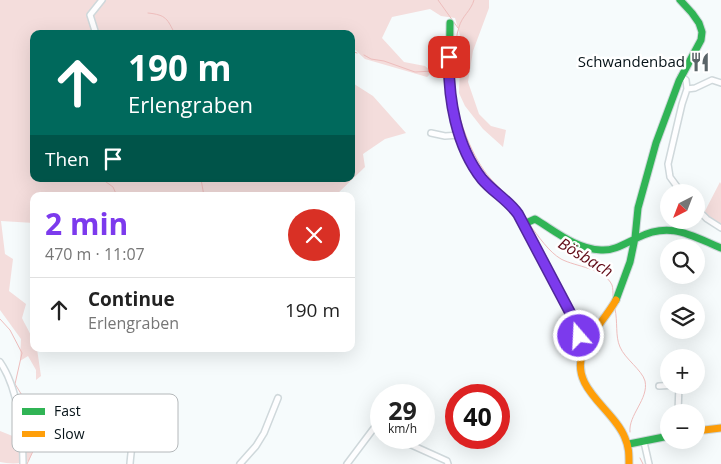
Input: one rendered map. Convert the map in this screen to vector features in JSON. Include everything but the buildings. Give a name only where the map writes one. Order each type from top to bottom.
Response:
[{"type":"street","points":[[95,30],[90,14],[102,0]]},
{"type":"street","points":[[629,464],[629,444],[624,432],[584,381],[581,358],[587,344],[609,312],[621,290],[627,274],[638,209],[648,170],[681,76],[700,45],[702,34],[698,20],[680,0]]},
{"type":"street","points":[[450,23],[449,81],[460,135],[477,172],[527,222],[574,320],[579,336],[587,344]]},
{"type":"street","points":[[675,184],[670,177],[668,164],[675,129],[687,89],[686,80],[681,76]]},
{"type":"street","points":[[687,89],[695,88],[712,80],[721,83]]},
{"type":"street","points":[[432,133],[444,136],[460,135]]},
{"type":"street","points":[[705,217],[721,228]]},
{"type":"street","points":[[527,222],[537,220],[567,239],[596,249],[612,249],[664,228],[721,248]]},
{"type":"street","points":[[0,362],[7,374],[13,394]]},
{"type":"street","points":[[240,464],[256,446],[264,433],[278,398]]},
{"type":"street","points":[[705,430],[721,428]]},
{"type":"street","points":[[347,464],[370,432]]},
{"type":"street","points":[[629,444],[660,438]]},
{"type":"street","points":[[644,442],[649,464]]},
{"type":"street","points":[[421,449],[446,460],[448,464]]},
{"type":"shaded area","points":[[0,0],[489,0],[489,8],[473,51],[468,82],[479,114],[491,126],[506,130],[503,147],[483,129],[465,106],[459,93],[461,39],[455,18],[441,16],[430,9],[392,17],[382,38],[404,62],[425,66],[432,72],[427,77],[365,59],[355,50],[355,30],[30,30],[30,182],[349,182],[339,192],[30,192],[30,223],[1,221],[5,254],[13,259],[9,291],[26,304],[22,318],[30,333],[30,352],[37,352],[41,376],[36,380],[36,370],[28,356],[20,361],[21,339],[0,310]]},
{"type":"shaded area","points":[[355,85],[373,96],[406,133],[385,139],[363,154],[365,167],[355,177]]},
{"type":"shaded area","points":[[720,182],[721,226],[708,217],[705,211]]},
{"type":"shaded area","points":[[0,431],[12,436],[12,452],[32,452],[29,461],[22,463],[0,462]]},
{"type":"waterway","points":[[438,0],[458,28]]},
{"type":"waterway","name":"Bösbach","points":[[453,79],[457,33],[462,20],[474,0]]},
{"type":"waterway","points":[[148,13],[159,15],[166,19],[173,30]]},
{"type":"waterway","points":[[364,55],[371,59],[384,61],[415,72],[433,71],[445,77]]},
{"type":"waterway","name":"Bösbach","points":[[455,95],[463,127],[478,161],[490,178],[527,219]]},
{"type":"waterway","points":[[106,182],[113,187],[115,192]]},
{"type":"waterway","points":[[202,182],[203,192]]},
{"type":"waterway","name":"Bösbach","points":[[530,225],[544,244],[561,259],[596,271],[608,279],[612,285],[613,296]]},
{"type":"waterway","name":"Bösbach","points":[[615,309],[620,347],[641,373],[645,381],[644,394],[632,419],[630,432]]},
{"type":"waterway","points":[[0,319],[10,330],[22,353],[15,384],[21,394]]},
{"type":"waterway","points":[[27,464],[33,452]]},
{"type":"waterway","name":"Bösbach","points":[[640,458],[643,464]]},
{"type":"traffic: fast","points":[[616,300],[630,262],[638,208],[656,143],[679,81],[701,40],[702,32],[699,23],[680,0]]},
{"type":"traffic: fast","points":[[450,23],[452,103],[462,142],[470,160],[481,177],[519,215],[574,320],[579,336],[587,344]]},
{"type":"traffic: fast","points":[[524,224],[535,219],[574,243],[592,249],[606,250],[615,248],[649,233],[670,230],[690,235],[721,248]]},
{"type":"traffic: fast","points":[[629,444],[660,438]]},
{"type":"traffic: slow","points":[[616,300],[586,345],[580,365],[582,377],[587,387],[612,417],[625,438],[629,464]]},
{"type":"traffic: slow","points":[[705,430],[721,428]]},
{"type":"place","name":"Schwandenbad","points":[[700,62]]},
{"type":"route","points":[[449,57],[452,102],[460,135],[467,152],[477,172],[486,183],[518,214],[574,320],[579,336]]}]
